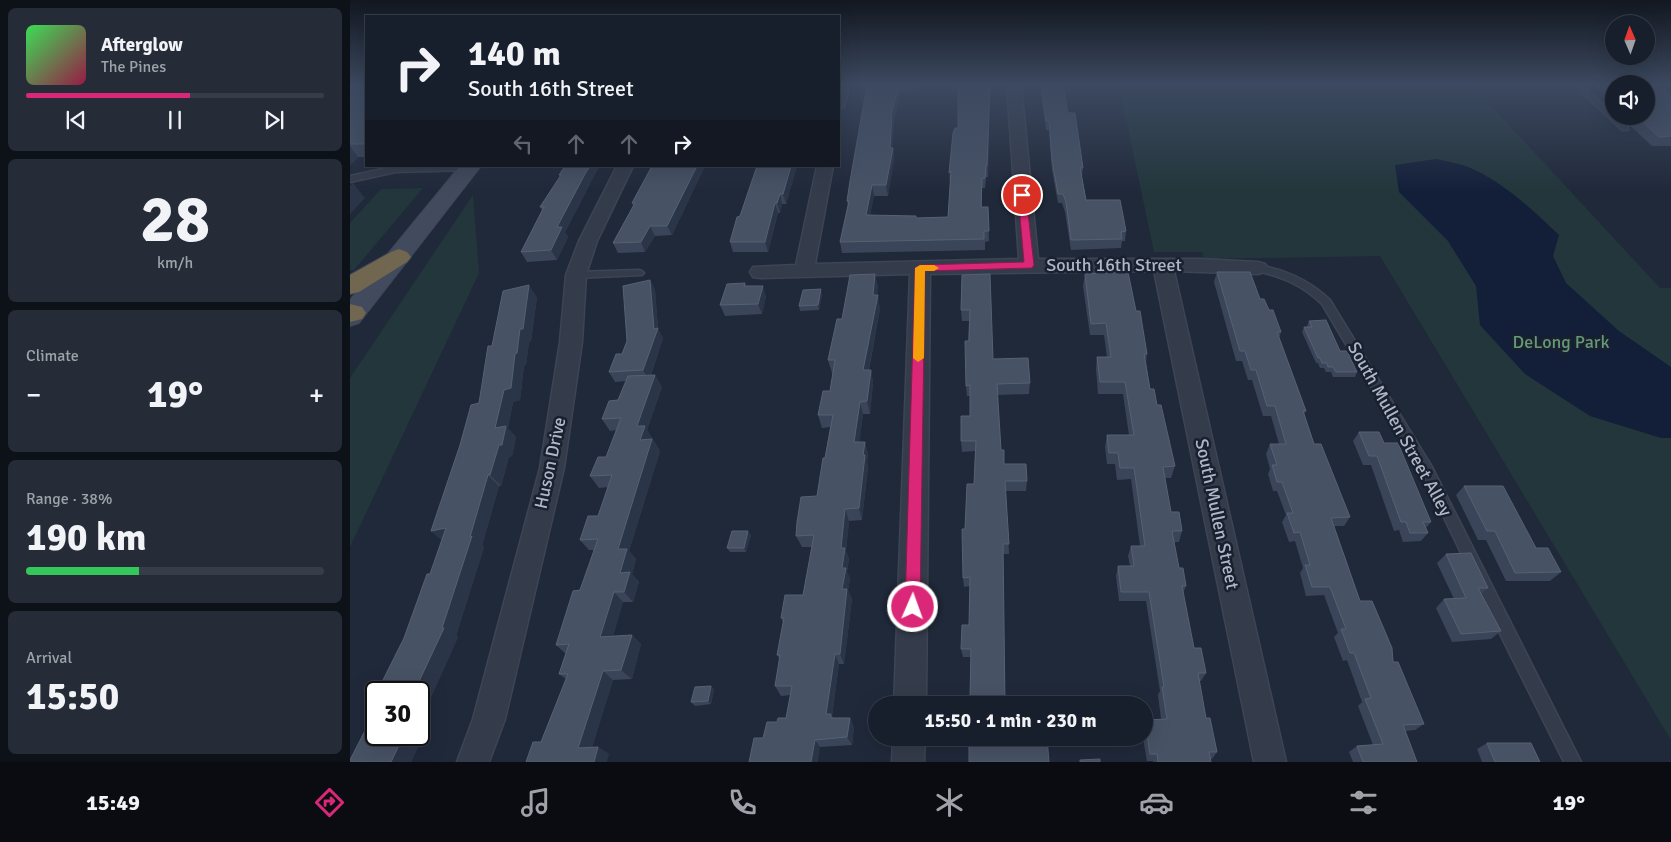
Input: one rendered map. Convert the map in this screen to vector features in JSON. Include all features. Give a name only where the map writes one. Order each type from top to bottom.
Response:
[{"type":"highway","points":[[350,286],[399,257]]},
{"type":"street","points":[[1017,121],[1029,265]]},
{"type":"street","points":[[351,314],[471,167]]},
{"type":"street","name":"Huson Drive","points":[[473,762],[492,710],[552,468],[571,342],[576,275],[592,232],[624,167]]},
{"type":"street","points":[[804,271],[825,167]]},
{"type":"street","name":"South 16th Street","points":[[760,272],[1029,265],[1200,265],[1258,268]]},
{"type":"street","name":"South Mullen Street","points":[[1163,266],[1270,762]]},
{"type":"street","points":[[910,696],[920,268]]},
{"type":"street","points":[[908,762],[909,746]]},
{"type":"lane","points":[[1618,121],[1626,128]]},
{"type":"lane","points":[[366,175],[369,167]]},
{"type":"lane","points":[[350,179],[396,169],[471,167]]},
{"type":"lane","name":"South Mullen Street Alley","points":[[1258,268],[1283,273],[1302,281],[1326,302],[1428,471],[1511,642],[1573,762]]},
{"type":"lane","points":[[576,275],[639,273]]},
{"type":"green space","name":"DeLong Park","points":[[1126,121],[1505,121],[1660,288],[1671,288],[1671,740],[1380,256],[1204,259],[1202,252],[1154,252]]},
{"type":"green space","points":[[423,188],[354,270],[350,270],[350,223],[381,189]]},
{"type":"green space","points":[[473,195],[479,273],[350,547],[350,378]]},
{"type":"water","points":[[1436,159],[1463,165],[1479,172],[1492,179],[1527,206],[1559,235],[1553,256],[1566,283],[1619,331],[1671,367],[1671,438],[1661,438],[1590,416],[1525,374],[1480,325],[1476,286],[1448,241],[1399,192],[1395,165]]},
{"type":"building","points":[[350,121],[365,121],[365,144],[350,144]]},
{"type":"building","points":[[861,121],[891,121],[890,148],[893,148],[886,185],[872,185],[866,215],[916,216],[916,218],[948,217],[951,171],[949,173],[953,133],[955,128],[958,128],[958,121],[989,121],[987,166],[985,178],[982,178],[981,207],[988,207],[989,231],[984,231],[984,239],[840,242],[849,201],[847,201]]},
{"type":"building","points":[[1046,121],[1076,121],[1083,168],[1080,168],[1086,200],[1120,200],[1126,231],[1121,232],[1122,239],[1071,240],[1066,202],[1063,194],[1058,194],[1052,160],[1049,121]]},
{"type":"building","points":[[1655,121],[1671,121],[1671,136],[1659,137],[1646,125],[1655,125]]},
{"type":"building","points":[[564,167],[589,167],[557,227],[562,227],[551,250],[521,252],[544,207],[540,207],[561,175],[559,175]]},
{"type":"building","points":[[651,167],[696,167],[667,226],[650,226],[641,242],[613,243],[635,203],[632,203]]},
{"type":"building","points":[[757,167],[791,167],[783,194],[780,194],[777,203],[775,203],[765,242],[730,242],[737,217],[740,216]]},
{"type":"building","points":[[1128,272],[1136,311],[1140,311],[1147,354],[1144,354],[1150,389],[1154,389],[1157,405],[1161,405],[1175,466],[1163,467],[1171,512],[1179,512],[1182,531],[1172,531],[1179,568],[1183,568],[1186,586],[1182,586],[1194,648],[1201,648],[1206,673],[1198,673],[1206,718],[1210,718],[1217,752],[1209,752],[1211,762],[1158,762],[1157,754],[1150,754],[1149,746],[1153,746],[1153,720],[1167,719],[1162,687],[1164,687],[1149,592],[1121,592],[1118,566],[1134,566],[1131,546],[1145,546],[1134,468],[1120,468],[1118,453],[1109,453],[1107,435],[1134,435],[1125,382],[1100,382],[1097,357],[1111,357],[1106,323],[1091,324],[1085,274]]},
{"type":"building","points":[[1217,272],[1250,272],[1260,299],[1264,299],[1269,310],[1273,310],[1281,332],[1277,332],[1306,411],[1303,411],[1314,444],[1321,444],[1350,517],[1331,518],[1360,601],[1372,601],[1392,648],[1393,662],[1398,662],[1424,724],[1403,725],[1417,762],[1363,762],[1357,746],[1383,744],[1365,699],[1371,698],[1354,653],[1350,653],[1341,629],[1346,629],[1330,587],[1312,587],[1305,565],[1310,565],[1300,532],[1294,533],[1287,513],[1293,513],[1282,482],[1277,482],[1272,465],[1277,465],[1270,444],[1286,444],[1275,406],[1267,406],[1256,370],[1251,370],[1245,351],[1240,351]]},
{"type":"building","points":[[875,274],[873,295],[878,295],[863,370],[871,370],[867,401],[860,402],[854,442],[865,442],[863,455],[865,455],[859,508],[845,509],[841,548],[845,548],[842,568],[846,568],[842,589],[847,589],[840,654],[835,654],[826,714],[831,714],[831,718],[850,718],[847,737],[815,740],[811,762],[749,762],[754,738],[763,738],[767,722],[777,722],[778,718],[786,718],[792,686],[775,686],[780,655],[777,655],[784,618],[781,618],[785,595],[803,595],[814,535],[796,536],[797,522],[801,497],[817,496],[823,458],[825,458],[833,415],[818,415],[823,391],[830,391],[835,360],[828,360],[837,319],[842,319],[850,275]]},
{"type":"building","points":[[990,274],[993,359],[1028,358],[1030,383],[997,384],[1001,450],[1004,450],[1004,464],[1026,464],[1027,481],[1005,481],[1009,544],[1003,544],[1005,696],[970,696],[971,649],[961,649],[962,625],[969,625],[970,577],[963,578],[962,529],[965,529],[967,484],[974,484],[976,441],[961,441],[961,416],[970,416],[970,385],[966,386],[965,341],[969,341],[970,310],[961,310],[962,275]]},
{"type":"building","points":[[650,280],[654,329],[658,328],[643,370],[609,372],[616,354],[622,354],[627,341],[623,286]]},
{"type":"building","points":[[745,283],[744,286],[763,286],[758,304],[720,305],[727,284]]},
{"type":"building","points":[[529,285],[523,329],[520,329],[517,353],[515,354],[511,388],[504,390],[495,428],[506,426],[502,445],[499,445],[490,475],[488,475],[470,537],[472,536],[442,628],[444,628],[419,681],[382,681],[404,638],[446,528],[431,531],[460,445],[471,405],[479,403],[488,346],[492,346],[503,291]]},
{"type":"building","points":[[821,289],[818,305],[799,306],[803,290]]},
{"type":"building","points":[[1326,320],[1340,351],[1347,351],[1357,372],[1336,372],[1333,367],[1328,367],[1327,363],[1322,363],[1320,358],[1318,358],[1304,327],[1312,327],[1309,321]]},
{"type":"building","points":[[655,375],[637,426],[645,426],[640,440],[652,439],[618,549],[627,549],[620,573],[630,572],[624,592],[614,592],[600,637],[632,635],[621,670],[603,671],[578,748],[598,747],[594,762],[526,762],[533,742],[541,742],[568,674],[559,674],[569,644],[556,645],[573,591],[580,590],[598,539],[580,540],[588,516],[598,516],[612,475],[590,476],[598,457],[606,457],[621,418],[602,419],[609,401],[618,400],[628,376]]},
{"type":"building","points":[[1359,432],[1379,432],[1384,443],[1398,443],[1431,522],[1423,522],[1428,533],[1410,533],[1406,522],[1401,522],[1377,456],[1369,456]]},
{"type":"building","points":[[1464,486],[1503,486],[1536,548],[1548,548],[1561,572],[1515,573],[1495,531],[1487,531]]},
{"type":"building","points":[[732,531],[748,531],[744,548],[727,548]]},
{"type":"building","points":[[1471,553],[1488,588],[1478,588],[1501,631],[1461,634],[1444,599],[1466,598],[1446,554]]},
{"type":"building","points":[[711,686],[708,701],[691,702],[695,687]]},
{"type":"building","points":[[365,731],[365,746],[399,746],[391,762],[350,762]]},
{"type":"building","points":[[1487,743],[1531,743],[1540,762],[1495,762]]},
{"type":"building","points":[[969,746],[1048,746],[1049,762],[969,762]]},
{"type":"building","points":[[1100,759],[1100,762],[1080,762],[1080,760]]},
{"type":"slow traffic","points":[[918,358],[920,268],[934,268]]},
{"type":"route","points":[[913,607],[920,268],[1029,265],[1022,195]]}]
